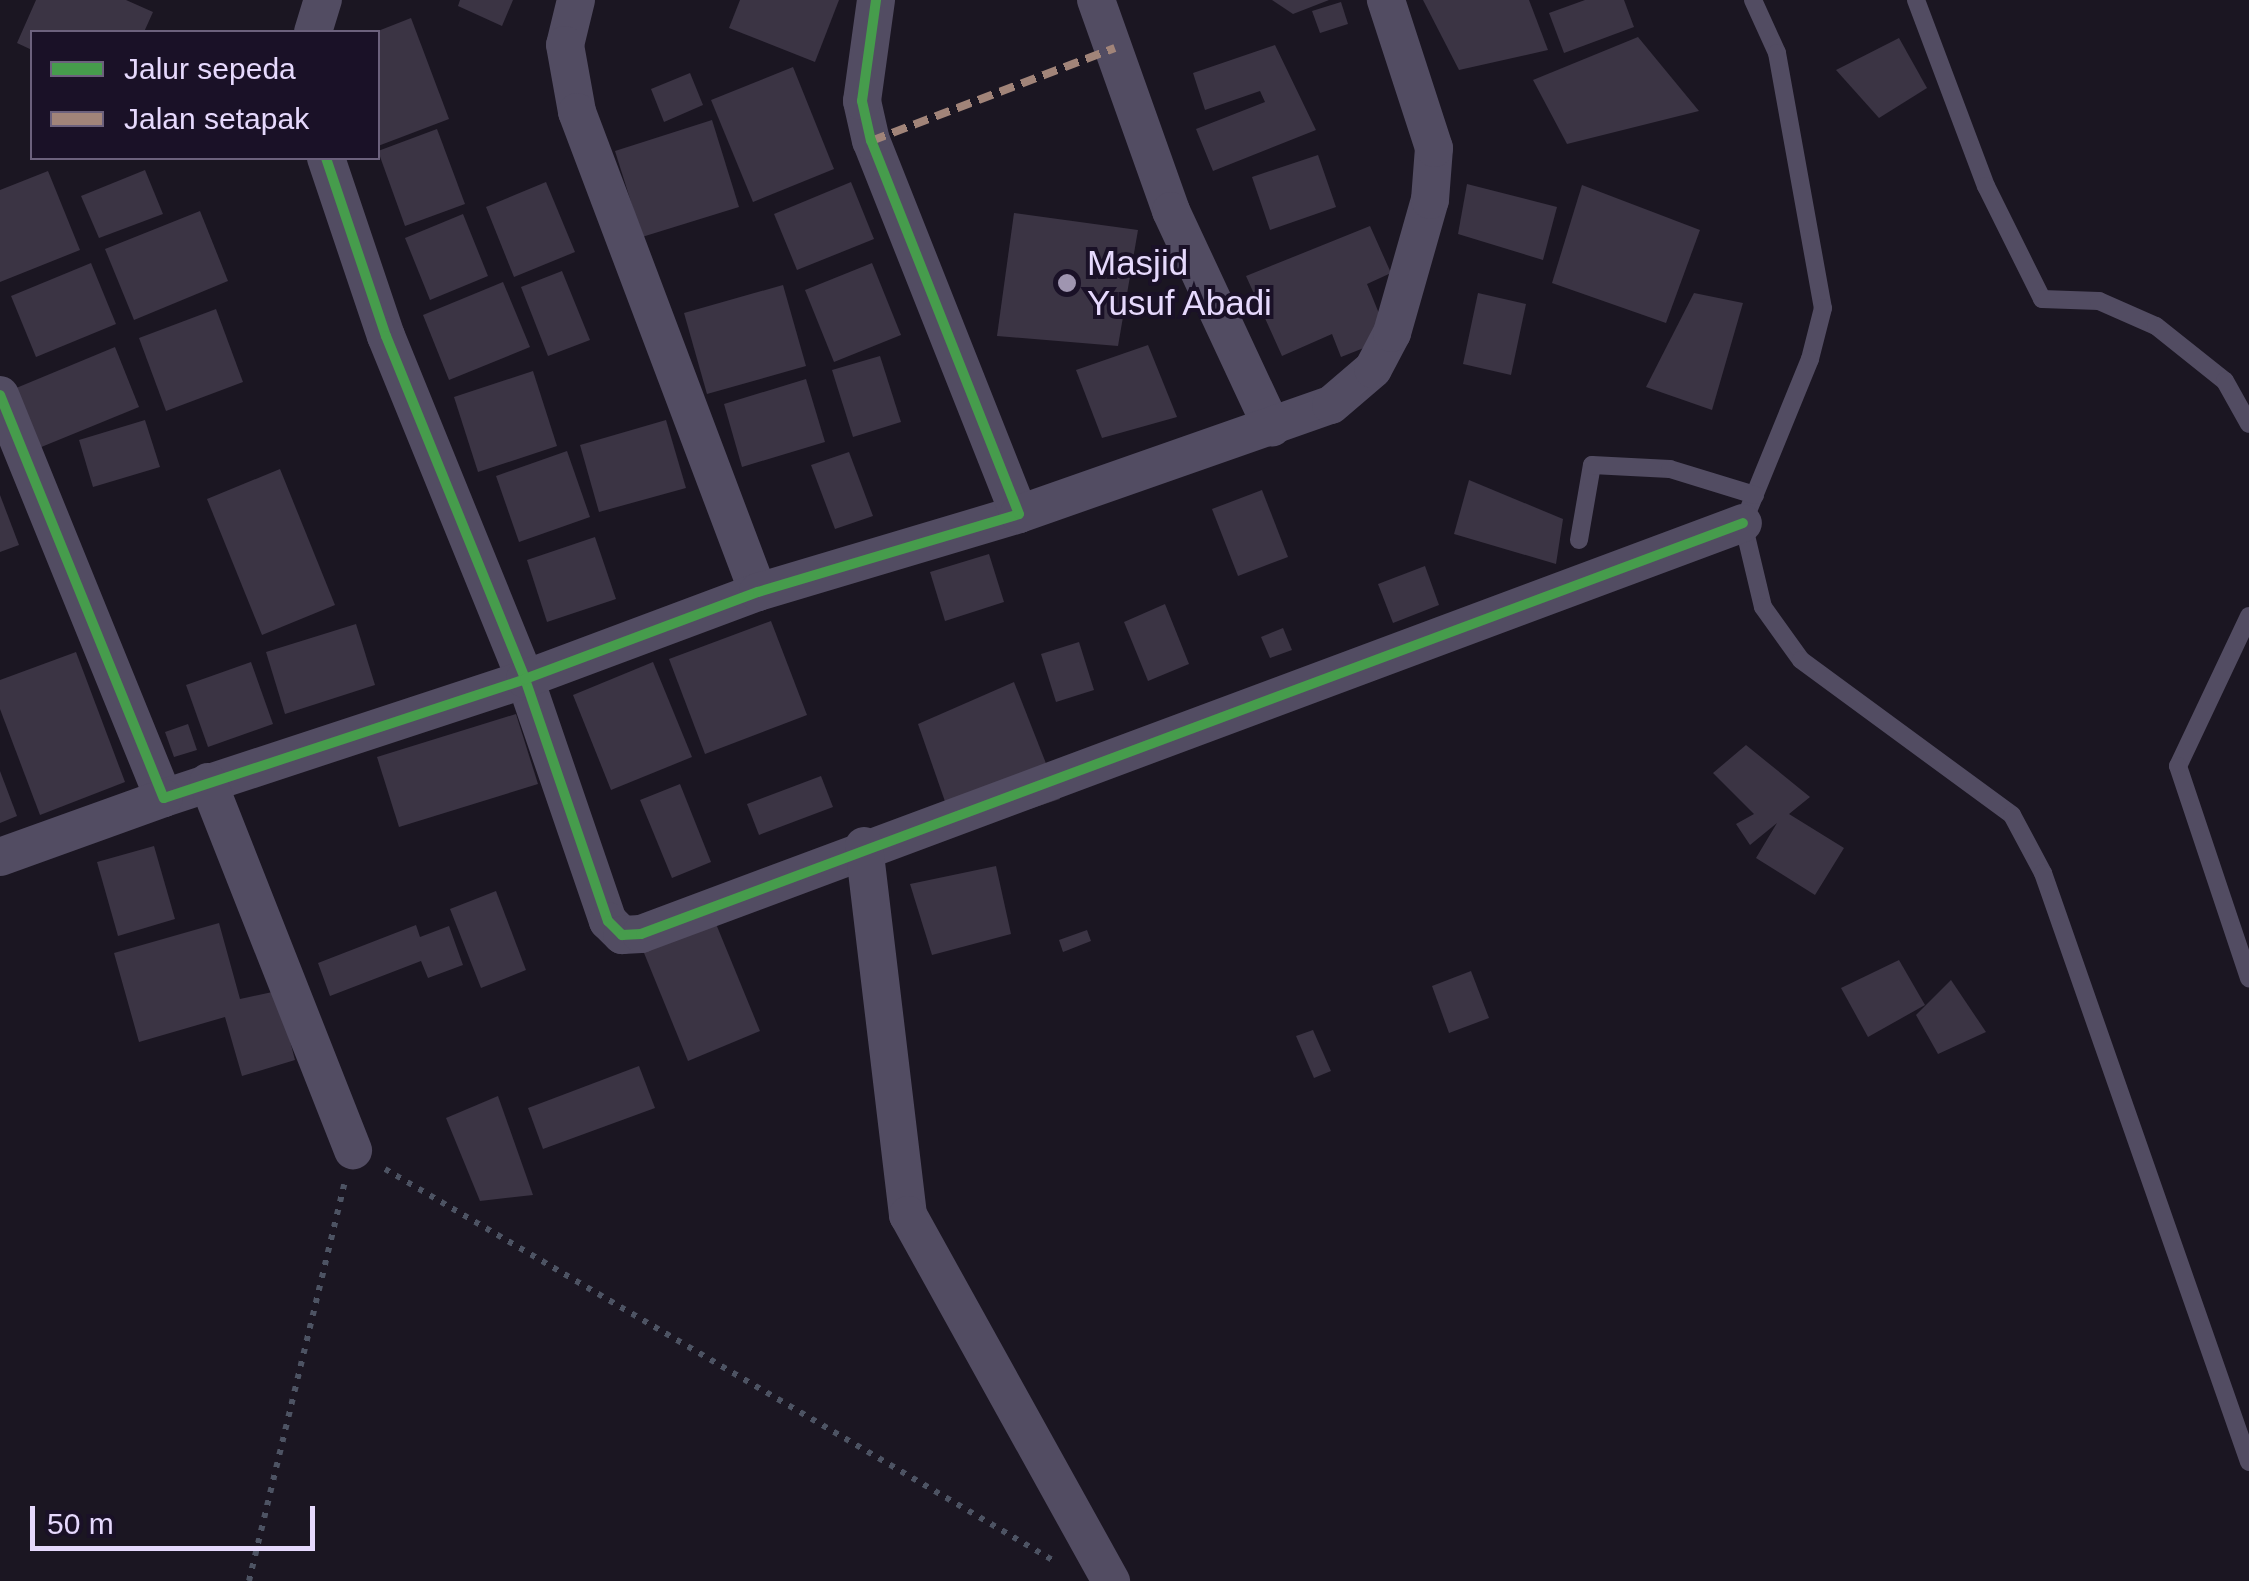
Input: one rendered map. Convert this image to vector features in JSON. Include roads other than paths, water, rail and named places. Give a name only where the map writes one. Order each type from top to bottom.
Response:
[{"type":"street","points":[[314,30],[323,0]]},
{"type":"street","points":[[576,0],[565,45],[577,112],[758,592]]},
{"type":"street","points":[[876,0],[862,101],[871,141],[1019,514]]},
{"type":"street","points":[[1096,0],[1171,211],[1272,428]]},
{"type":"street","points":[[0,857],[208,782],[525,679],[758,592],[1019,514],[1331,405],[1373,369],[1392,334],[1430,200],[1434,148],[1428,118],[1386,0]]},
{"type":"street","points":[[327,160],[386,336],[525,679],[608,921],[622,934],[641,934],[1749,509]]},
{"type":"street","points":[[0,395],[164,798]]},
{"type":"street","points":[[208,782],[352,1150]]},
{"type":"street","points":[[864,846],[908,1214],[1111,1581]]},
{"type":"lane","points":[[1753,0],[1777,53],[1822,308],[1810,359],[1749,509],[1764,607],[1800,660],[2012,814],[2043,874],[2249,1462]]},
{"type":"lane","points":[[1916,0],[1986,186],[2042,299],[2099,301],[2156,326],[2225,381],[2249,424]]},
{"type":"lane","points":[[1579,540],[1592,465],[1670,469],[1749,509]]},
{"type":"lane","points":[[2249,616],[2245,645],[2178,766],[2249,978]]},
{"type":"place","name":"Masjid Yusuf Abadi","points":[[1067,283]]}]
